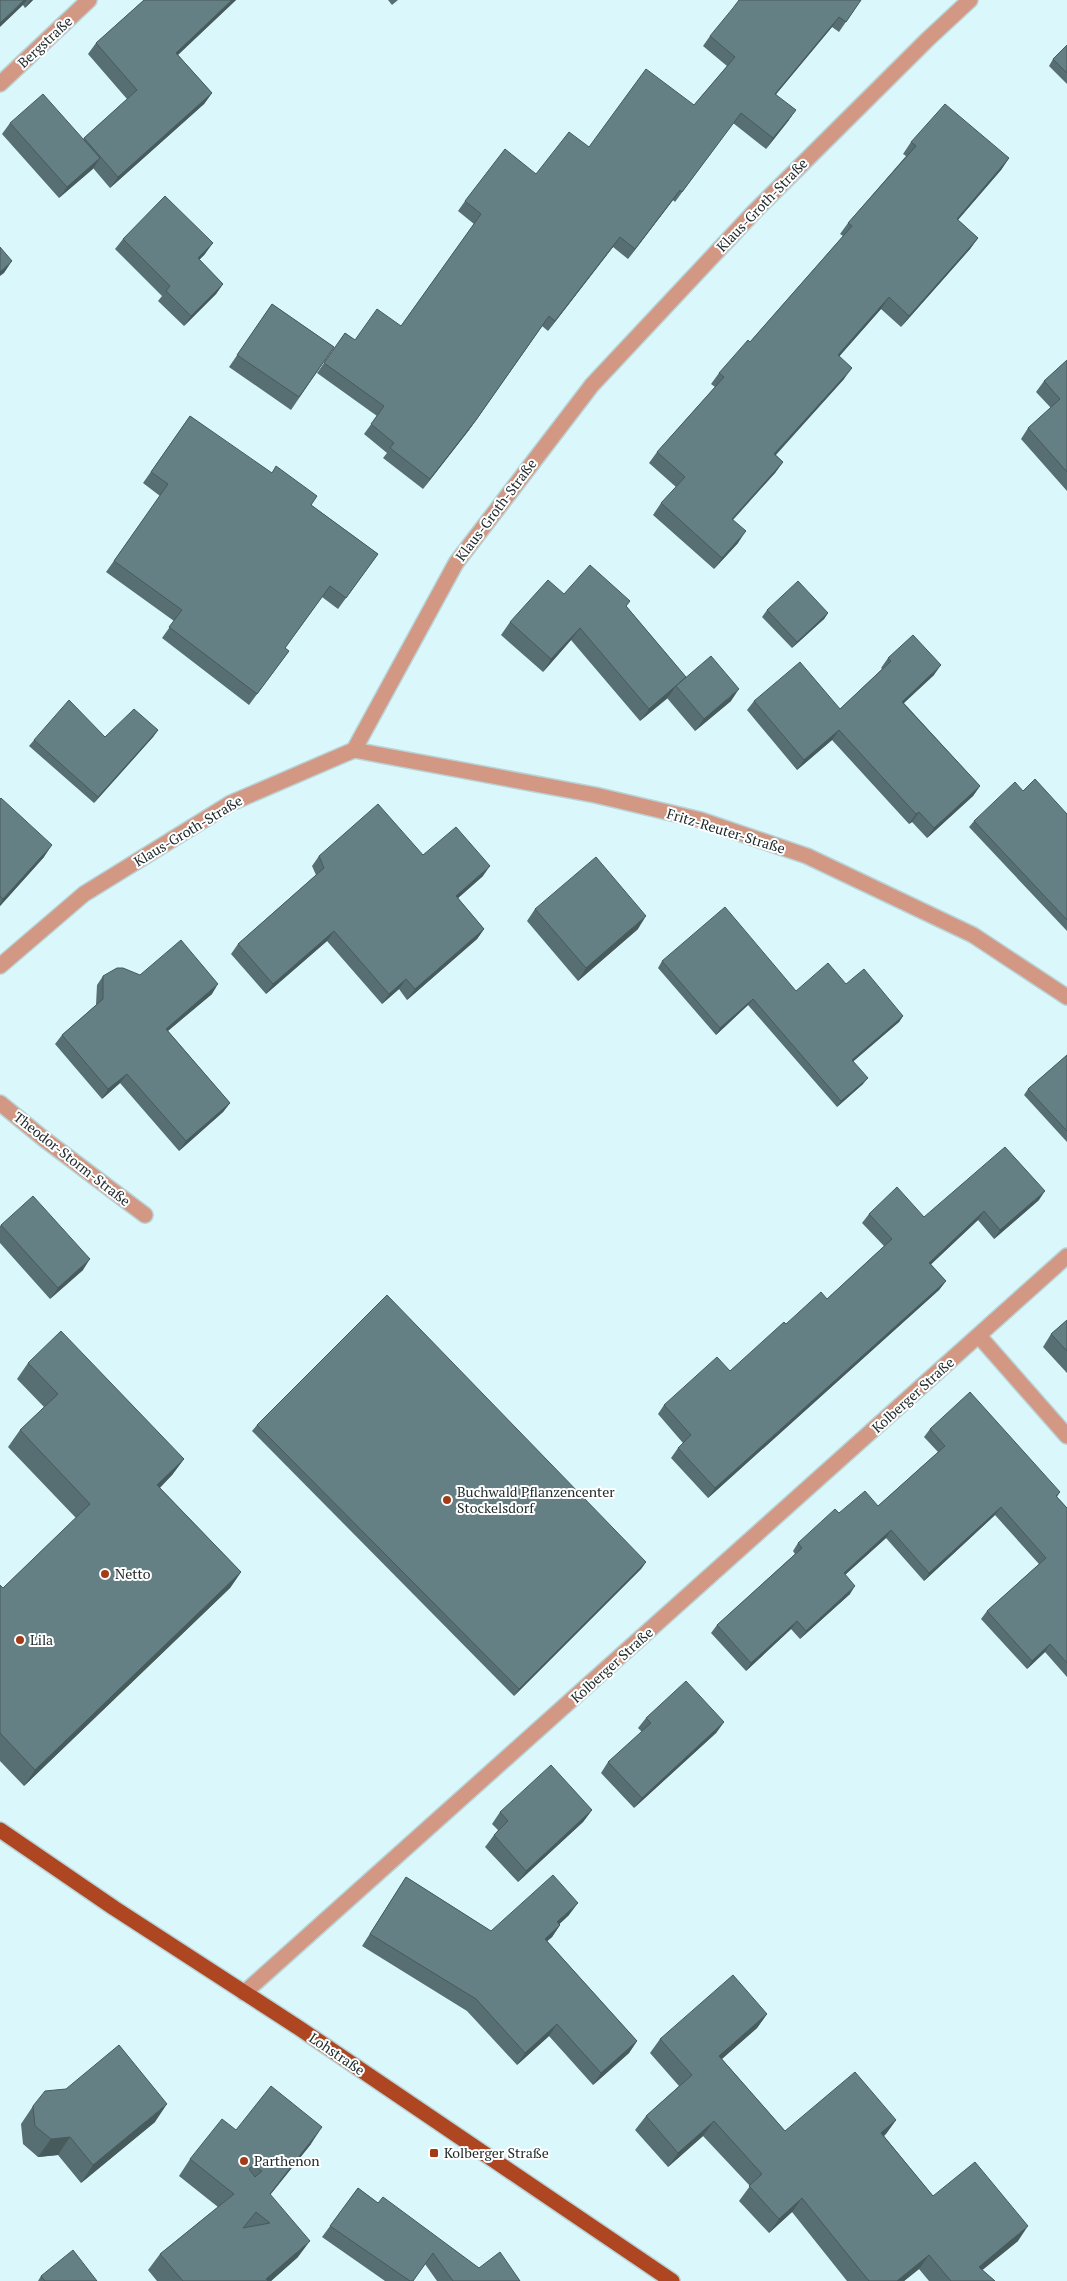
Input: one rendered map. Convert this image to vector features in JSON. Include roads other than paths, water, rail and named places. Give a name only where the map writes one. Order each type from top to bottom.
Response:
[{"type":"main road","name":"Lohstraße","points":[[0,1830],[299,2028],[672,2281]]},
{"type":"street","name":"Bergstraße","points":[[0,84],[90,0]]},
{"type":"street","name":"Klaus-Groth-Straße","points":[[0,966],[84,894],[199,823],[232,803],[354,750],[456,563],[592,385],[755,211],[928,39],[970,0]]},
{"type":"street","name":"Fritz-Reuter-Straße","points":[[354,750],[595,795],[701,820],[806,856],[973,935],[1067,997]]},
{"type":"street","name":"Theodor-Storm-Straße","points":[[0,1102],[44,1139],[145,1215]]},
{"type":"street","name":"Kolberger Straße","points":[[244,1993],[1067,1256]]},
{"type":"street","points":[[979,1336],[1067,1436]]},
{"type":"place","name":"Buchwald Pflanzencenter Stockelsdorf","points":[[447,1500]]},
{"type":"place","name":"Netto","points":[[105,1574]]},
{"type":"place","name":"Lila","points":[[20,1640]]},
{"type":"place","name":"Kolberger Straße","points":[[434,2153]]},
{"type":"place","name":"Parthenon","points":[[244,2161]]}]
